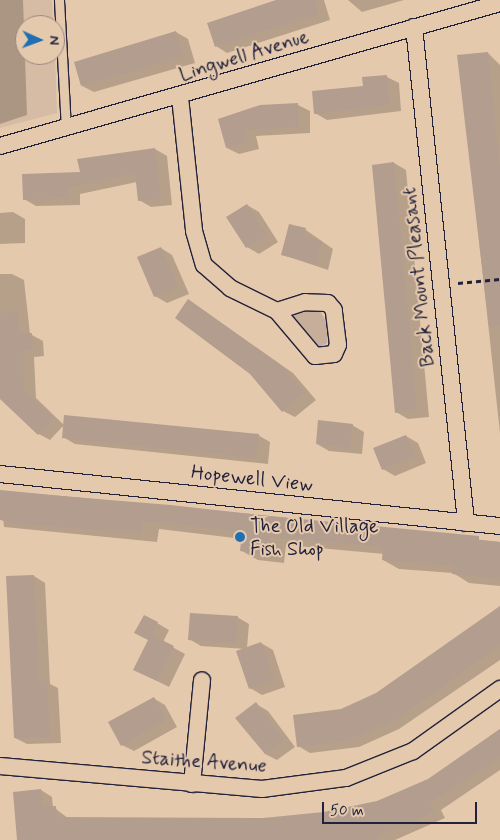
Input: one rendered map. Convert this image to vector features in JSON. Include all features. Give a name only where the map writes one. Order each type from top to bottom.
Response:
[{"type":"street","name":"Lingwell Avenue","points":[[0,146],[180,97],[500,3]]},
{"type":"street","name":"Back Mount Pleasant","points":[[414,27],[466,523]]},
{"type":"street","points":[[180,97],[194,231],[204,265],[230,288],[277,311]]},
{"type":"street","name":"Hopewell View","points":[[0,474],[500,526]]},
{"type":"street","points":[[192,784],[202,680]]},
{"type":"street","name":"Staithe Avenue","points":[[0,766],[262,789],[346,778],[413,751],[500,689]]},
{"type":"lane","points":[[59,0],[66,128]]},
{"type":"path","points":[[441,285],[500,279]]},
{"type":"shaded area","points":[[0,0],[52,0],[53,15],[15,15],[15,65],[55,65],[57,113],[0,128]]},
{"type":"shaded area","points":[[319,309],[329,327],[327,343],[320,347],[292,315]]},
{"type":"building","points":[[276,0],[315,0],[318,14],[215,47],[207,23]]},
{"type":"building","points":[[176,31],[183,57],[81,86],[74,62]]},
{"type":"building","points":[[488,52],[500,170],[500,326],[489,327],[457,55]]},
{"type":"building","points":[[387,75],[389,105],[314,114],[312,91],[363,86],[362,77]]},
{"type":"building","points":[[298,103],[299,127],[245,130],[248,142],[226,148],[218,119],[260,105]]},
{"type":"building","points":[[155,148],[161,199],[138,201],[135,173],[68,188],[68,198],[23,200],[22,174],[80,172],[77,159]]},
{"type":"building","points":[[394,162],[417,410],[395,413],[372,165]]},
{"type":"building","points":[[247,204],[267,235],[246,248],[226,217]]},
{"type":"building","points":[[289,224],[306,228],[304,237],[322,241],[316,264],[281,255]]},
{"type":"building","points":[[161,247],[178,287],[154,297],[137,257]]},
{"type":"building","points":[[188,299],[281,365],[305,392],[282,412],[250,374],[175,318]]},
{"type":"building","points":[[18,312],[19,334],[32,333],[33,350],[23,350],[24,391],[54,418],[38,435],[0,399],[0,313]]},
{"type":"building","points":[[64,415],[259,434],[256,458],[62,438]]},
{"type":"building","points":[[318,420],[353,424],[350,448],[316,444]]},
{"type":"building","points":[[406,435],[415,456],[382,470],[373,448]]},
{"type":"building","points":[[0,490],[479,536],[479,540],[500,542],[500,579],[452,574],[453,566],[382,560],[383,547],[270,537],[268,554],[240,551],[242,532],[143,521],[141,533],[19,524],[0,520]]},
{"type":"building","points":[[34,575],[39,681],[47,680],[50,737],[14,738],[6,576]]},
{"type":"building","points":[[500,606],[500,645],[397,719],[346,741],[297,747],[293,715],[341,709],[376,693]]},
{"type":"building","points":[[190,613],[238,616],[236,643],[188,640]]},
{"type":"building","points":[[144,615],[158,622],[152,635],[174,646],[157,681],[133,670],[148,640],[134,633]]},
{"type":"building","points":[[261,642],[274,680],[249,689],[236,651]]},
{"type":"building","points":[[154,697],[166,720],[121,746],[108,722]]},
{"type":"building","points":[[256,702],[284,740],[265,754],[235,718]]},
{"type":"building","points":[[500,729],[500,758],[430,803],[434,812],[378,836],[379,840],[17,840],[13,792],[41,789],[43,807],[56,806],[57,817],[263,818],[324,812],[377,801],[428,779]]},
{"type":"place","name":"The Old Village Fish Shop","points":[[240,537]]}]
